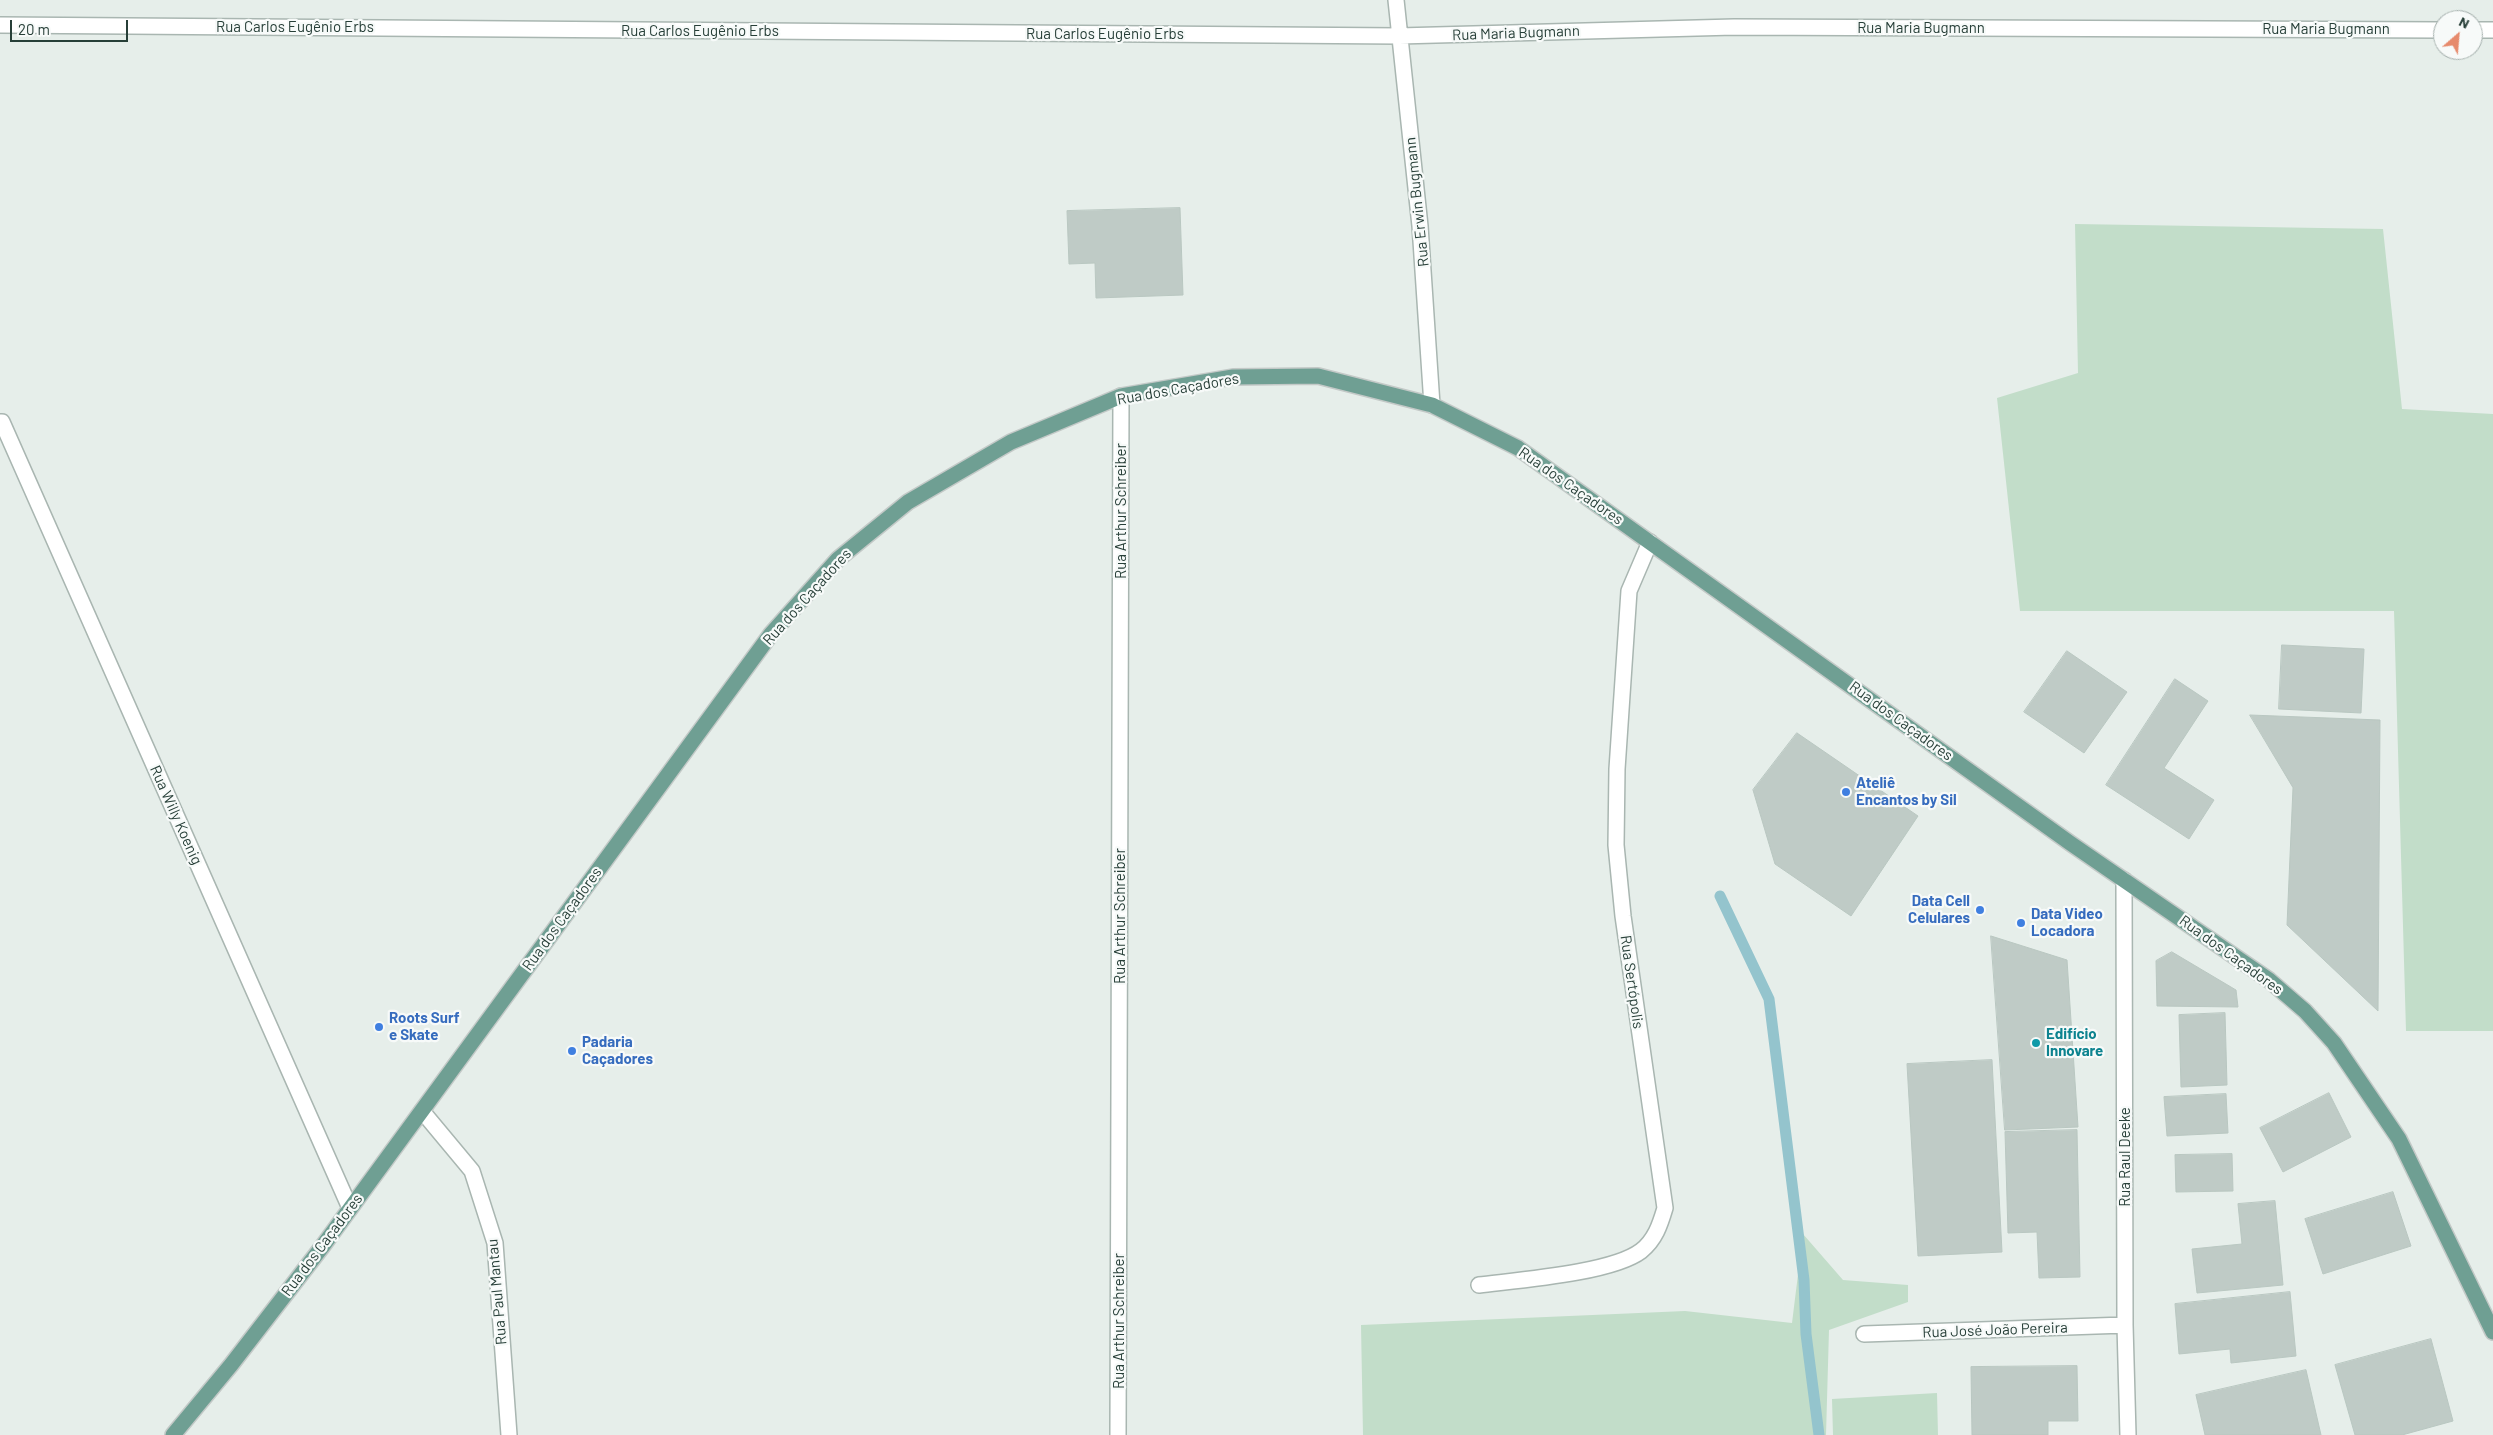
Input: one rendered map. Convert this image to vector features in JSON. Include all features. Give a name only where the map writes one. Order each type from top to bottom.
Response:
[{"type":"main road","name":"Rua dos Caçadores","points":[[173,1435],[231,1365],[350,1208],[771,634],[838,558],[908,502],[1002,447],[1122,396],[1233,377],[1318,376],[1432,405],[1518,448],[2124,880],[2269,980],[2306,1011],[2334,1043],[2399,1139],[2493,1332]]},
{"type":"street","name":"Rua Erwin Bugmann","points":[[1396,0],[1420,226],[1432,405]]},
{"type":"street","name":"Rua Carlos Eugênio Erbs","points":[[0,25],[1399,36]]},
{"type":"street","name":"Rua Maria Bugmann","points":[[1399,36],[1734,27],[2433,30]]},
{"type":"street","name":"Rua Arthur Schreiber","points":[[1118,1435],[1122,396]]},
{"type":"street","name":"Rua Willy Koenig","points":[[1,422],[350,1208]]},
{"type":"street","name":"Rua Sertópolis","points":[[1479,1285],[1615,1265],[1641,1251],[1657,1233],[1665,1208],[1623,916],[1616,845],[1617,769],[1629,591],[1650,542]]},
{"type":"street","name":"Rua Raul Deeke","points":[[2124,880],[2125,1325],[2128,1435]]},
{"type":"street","name":"Rua Paul Mantau","points":[[422,1111],[472,1172],[495,1243],[509,1435]]},
{"type":"street","name":"Rua José João Pereira","points":[[1864,1334],[2125,1325]]},
{"type":"green space","points":[[2075,224],[2383,229],[2402,409],[2493,414],[2493,1031],[2406,1031],[2394,611],[2020,611],[1997,398],[2078,373]]},
{"type":"green space","points":[[1803,1234],[1843,1280],[1908,1285],[1908,1302],[1829,1330],[1826,1435],[1363,1435],[1361,1325],[1685,1311],[1792,1323]]},
{"type":"green space","points":[[1937,1393],[1938,1435],[1833,1435],[1832,1399]]},
{"type":"building","points":[[1180,208],[1183,295],[1096,298],[1095,263],[1069,264],[1067,211]]},
{"type":"building","points":[[2282,645],[2364,649],[2361,713],[2279,709]]},
{"type":"building","points":[[2067,651],[2127,692],[2084,753],[2024,712]]},
{"type":"building","points":[[2175,679],[2208,701],[2164,768],[2214,800],[2189,839],[2106,785]]},
{"type":"building","points":[[2250,715],[2380,720],[2378,1011],[2287,925],[2293,788]]},
{"type":"building","points":[[1797,733],[1918,816],[1851,916],[1775,864],[1753,790]]},
{"type":"building","name":"Edifício Innovare","points":[[1991,936],[2067,960],[2078,1127],[2005,1130]]},
{"type":"building","points":[[2172,952],[2236,990],[2238,1007],[2157,1006],[2156,961]]},
{"type":"building","points":[[2225,1013],[2227,1085],[2181,1087],[2179,1015]]},
{"type":"building","points":[[1992,1060],[2002,1252],[1918,1256],[1907,1064]]},
{"type":"building","points":[[2329,1093],[2351,1137],[2283,1172],[2260,1128]]},
{"type":"building","points":[[2226,1094],[2228,1133],[2167,1136],[2164,1097]]},
{"type":"building","points":[[2077,1130],[2080,1277],[2039,1278],[2037,1232],[2008,1233],[2005,1132]]},
{"type":"building","points":[[2232,1154],[2233,1191],[2176,1192],[2175,1155]]},
{"type":"building","points":[[2393,1192],[2411,1246],[2323,1274],[2305,1219]]},
{"type":"building","points":[[2275,1201],[2283,1285],[2197,1293],[2192,1249],[2242,1244],[2238,1204]]},
{"type":"building","points":[[2290,1292],[2296,1356],[2231,1363],[2230,1349],[2179,1354],[2175,1304]]},
{"type":"building","points":[[2431,1339],[2453,1421],[2402,1435],[2355,1435],[2335,1365]]},
{"type":"building","points":[[2077,1366],[2078,1421],[2048,1421],[2048,1435],[1972,1435],[1971,1367]]},
{"type":"building","points":[[2306,1370],[2321,1435],[2205,1435],[2196,1395]]},
{"type":"waterway","points":[[1720,896],[1769,999],[1804,1280],[1806,1334],[1819,1435]]},
{"type":"place","name":"Ateliê Encantos by Sil","points":[[1846,792]]},
{"type":"place","name":"Data Cell Celulares","points":[[1980,910]]},
{"type":"place","name":"Data Video Locadora","points":[[2021,923]]},
{"type":"place","name":"Roots Surf e Skate","points":[[379,1027]]},
{"type":"place","name":"Edifício Innovare","points":[[2036,1043]]},
{"type":"place","name":"Padaria Caçadores","points":[[572,1051]]}]
